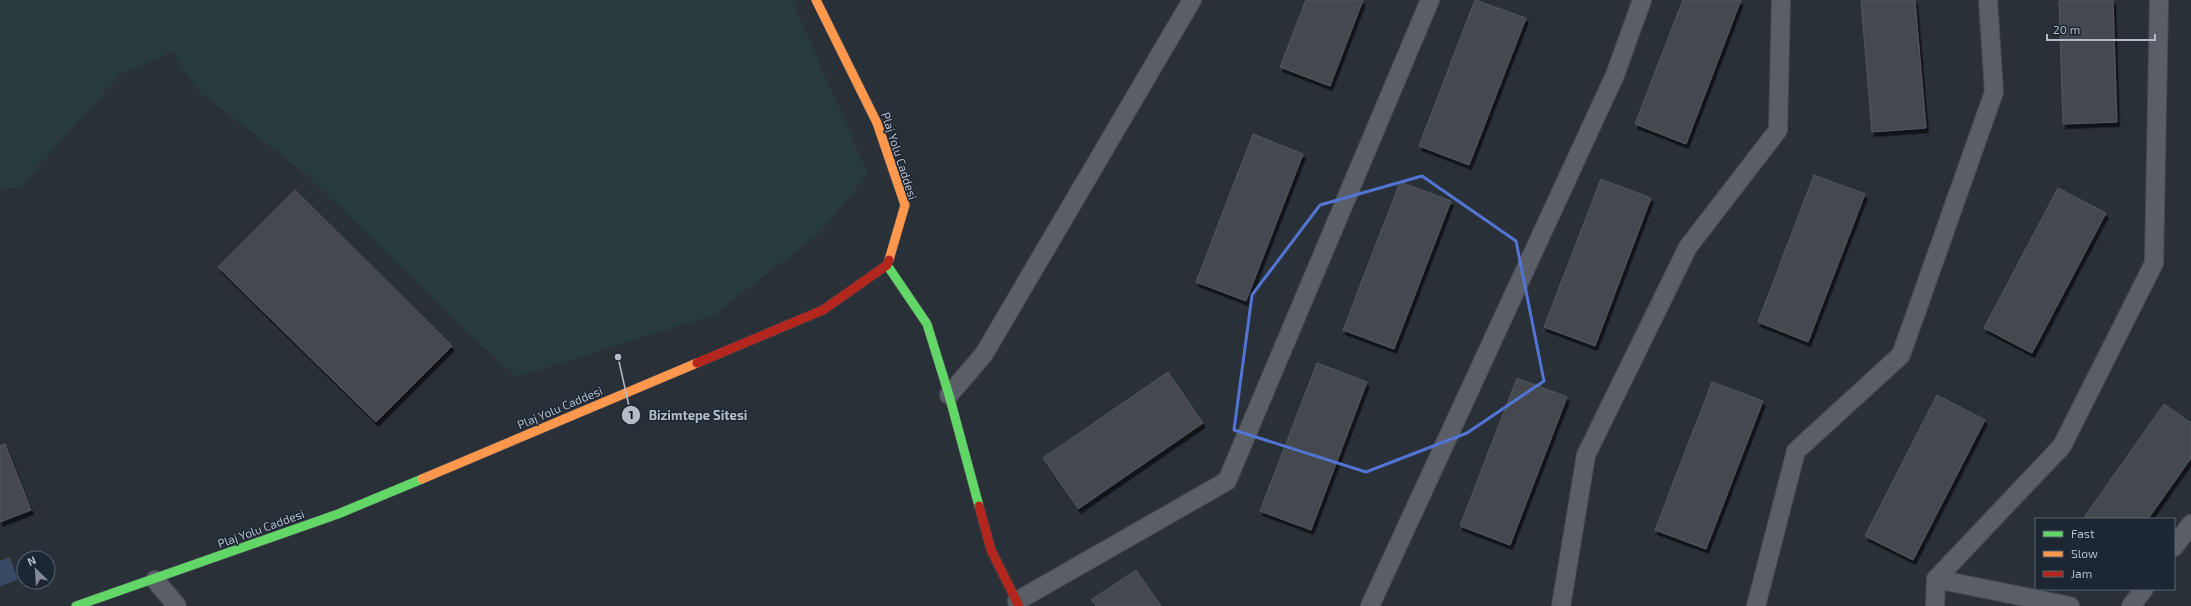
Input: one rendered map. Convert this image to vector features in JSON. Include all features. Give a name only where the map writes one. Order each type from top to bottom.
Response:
[{"type":"street","name":"Plaj Yolu Caddesi","points":[[76,606],[155,580],[338,514],[823,310],[887,264],[905,204],[877,122],[816,0]]},
{"type":"street","points":[[887,264],[927,324],[949,395],[991,550],[1018,604]]},
{"type":"lane","points":[[949,395],[984,354],[1192,0]]},
{"type":"lane","points":[[1018,604],[1227,481],[1430,0]]},
{"type":"lane","points":[[1370,606],[1615,74],[1642,0]]},
{"type":"lane","points":[[1561,606],[1586,455],[1688,247],[1778,130],[1781,0]]},
{"type":"lane","points":[[1756,606],[1796,451],[1901,355],[1994,92],[1988,0]]},
{"type":"lane","points":[[1935,606],[1936,579],[2062,446],[2154,263],[2159,0]]},
{"type":"lane","points":[[2175,546],[2191,524]]},
{"type":"lane","points":[[1936,579],[2070,606]]},
{"type":"lane","points":[[155,580],[176,606]]},
{"type":"lane","points":[[2131,606],[2143,590]]},
{"type":"highlighted area","points":[[1422,176],[1516,241],[1544,381],[1467,433],[1366,472],[1234,430],[1252,295],[1320,205]]},
{"type":"green space","points":[[0,0],[792,0],[868,174],[820,233],[714,315],[517,377],[474,339],[308,176],[198,91],[172,52],[121,74],[20,187],[0,190]]},
{"type":"water","points":[[10,557],[16,574],[16,581],[0,586],[0,561]]},
{"type":"building","points":[[1306,0],[1363,0],[1330,86],[1280,67]]},
{"type":"building","points":[[1475,0],[1526,18],[1469,165],[1419,146]]},
{"type":"building","points":[[1683,0],[1741,0],[1686,144],[1635,124]]},
{"type":"building","points":[[1861,0],[1915,0],[1926,128],[1872,132]]},
{"type":"building","points":[[2059,0],[2113,0],[2117,122],[2063,124]]},
{"type":"building","points":[[1253,134],[1303,154],[1246,301],[1196,282]]},
{"type":"building","points":[[1814,175],[1865,194],[1808,342],[1758,322]]},
{"type":"building","points":[[1601,179],[1651,198],[1595,346],[1544,327]]},
{"type":"building","points":[[1400,182],[1451,201],[1394,349],[1343,330]]},
{"type":"building","points":[[2058,188],[2106,213],[2032,353],[1984,328]]},
{"type":"building","points":[[295,190],[452,346],[376,422],[218,267]]},
{"type":"building","points":[[1317,363],[1367,382],[1311,530],[1260,511]]},
{"type":"building","points":[[1168,372],[1203,423],[1078,509],[1043,458]]},
{"type":"building","points":[[1517,378],[1567,397],[1510,545],[1460,526]]},
{"type":"building","points":[[1712,382],[1763,401],[1706,549],[1655,530]]},
{"type":"building","points":[[1937,395],[1985,420],[1913,560],[1865,536]]},
{"type":"building","points":[[2164,404],[2191,423],[2191,458],[2149,518],[2084,518]]},
{"type":"building","points":[[5,444],[31,510],[0,522],[0,446]]},
{"type":"building","points":[[1136,570],[1161,606],[1096,606],[1091,600]]},
{"type":"traffic: fast","points":[[887,265],[927,324],[949,395],[979,506]]},
{"type":"traffic: fast","points":[[76,606],[338,514],[422,479]]},
{"type":"traffic: slow","points":[[816,0],[877,123],[905,205],[889,260]]},
{"type":"traffic: slow","points":[[422,479],[697,363]]},
{"type":"traffic: jam","points":[[697,363],[823,310],[887,265],[889,260]]},
{"type":"traffic: jam","points":[[979,506],[991,550],[1019,606]]},
{"type":"place","name":"Bizimtepe Sitesi","points":[[618,357]]}]
